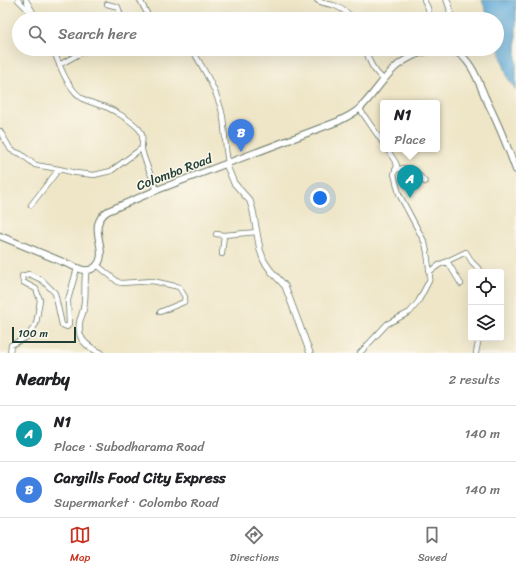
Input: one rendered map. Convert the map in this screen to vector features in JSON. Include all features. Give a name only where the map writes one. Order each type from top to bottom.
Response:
[{"type":"highway","name":"Colombo Road","points":[[97,265],[101,254],[98,228],[103,215],[115,207],[227,163],[332,125],[349,116],[359,108],[400,64],[411,56]]},
{"type":"highway","name":"Colombo Road","points":[[461,56],[473,71],[513,153],[516,170]]},
{"type":"highway","points":[[0,236],[77,268],[91,270],[97,265]]},
{"type":"main road","points":[[447,0],[450,12]]},
{"type":"main road","points":[[227,163],[234,183],[250,202],[260,250],[271,271],[285,286],[310,353]]},
{"type":"main road","points":[[86,270],[85,303],[80,322],[80,332],[86,345],[101,353]]},
{"type":"street","points":[[18,0],[29,12]]},
{"type":"street","points":[[26,0],[32,12]]},
{"type":"street","points":[[140,0],[146,12]]},
{"type":"street","points":[[317,0],[348,12]]},
{"type":"street","points":[[424,0],[429,12]]},
{"type":"street","points":[[107,4],[118,7],[120,12]]},
{"type":"street","points":[[56,56],[68,82],[79,95],[86,100],[117,113],[138,128],[142,134],[142,148],[157,190]]},
{"type":"street","points":[[59,65],[75,56]]},
{"type":"street","points":[[196,56],[215,92],[222,116],[227,163]]},
{"type":"street","points":[[368,56],[373,69],[384,80]]},
{"type":"street","points":[[359,108],[380,138]]},
{"type":"street","points":[[0,132],[10,150],[21,154],[35,165],[59,169],[76,174],[94,175],[111,171],[142,148]]},
{"type":"street","points":[[360,353],[387,324],[410,312],[418,302],[429,281],[427,252],[424,243],[399,194],[394,174],[396,170],[396,163],[389,152]]},
{"type":"street","points":[[396,170],[406,167],[410,168],[417,172],[425,182]]},
{"type":"street","points":[[31,205],[59,169]]},
{"type":"street","points":[[216,234],[224,235],[257,232]]},
{"type":"street","points":[[222,254],[224,235]]},
{"type":"street","points":[[429,272],[466,252],[472,262],[479,269]]},
{"type":"street","points":[[447,261],[461,284]]},
{"type":"street","points":[[97,265],[118,282],[153,281],[179,287],[185,297],[184,302],[160,312]]},
{"type":"street","points":[[10,353],[11,346],[27,337],[36,324],[40,300],[36,289],[23,282],[22,276],[29,274],[42,280],[55,293],[62,325],[67,327],[69,324],[68,300],[77,268]]},
{"type":"street","points":[[476,353],[478,341]]},
{"type":"water","points":[[482,0],[516,0],[516,90],[508,78],[501,56],[504,56],[504,12],[486,12]]},
{"type":"place","name":"Cargills Food City Express","points":[[241,152]]},
{"type":"place","name":"N1","points":[[410,198]]}]
